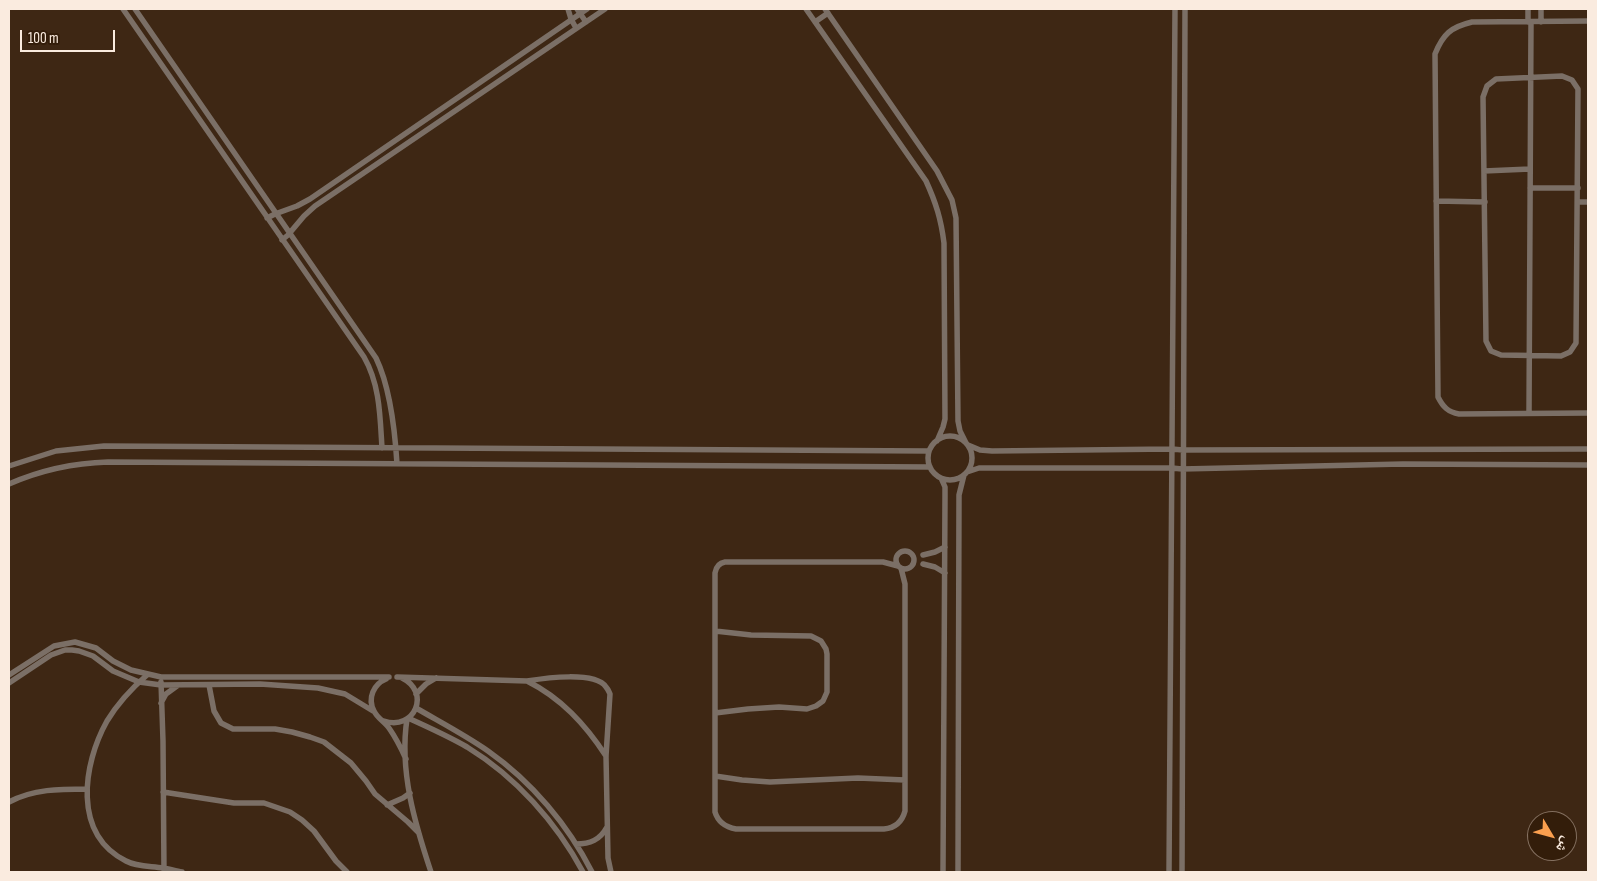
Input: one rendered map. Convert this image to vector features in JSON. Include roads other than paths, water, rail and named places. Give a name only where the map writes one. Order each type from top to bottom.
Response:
[{"type":"street","points":[[123,9],[368,364],[378,397],[382,448]]},
{"type":"street","points":[[135,9],[376,358],[386,384],[397,464]]},
{"type":"street","points":[[568,9],[571,20],[576,28]]},
{"type":"street","points":[[267,218],[310,200],[571,20],[579,11],[587,9]]},
{"type":"street","points":[[282,240],[315,206],[605,9]]},
{"type":"street","points":[[806,9],[926,181],[941,220],[944,243],[945,419],[944,427],[929,451],[928,460],[932,472],[941,478],[950,480],[979,468],[1182,469],[1402,464],[1588,464]]},
{"type":"street","points":[[1169,872],[1175,9]]},
{"type":"street","points":[[1182,872],[1185,9]]},
{"type":"street","points":[[1528,9],[1531,77],[1529,414]]},
{"type":"street","points":[[1541,9],[1541,22]]},
{"type":"street","points":[[579,11],[586,22]]},
{"type":"street","points":[[815,22],[826,11],[937,171],[952,200],[956,218],[958,421],[972,459],[959,495],[958,872]]},
{"type":"street","points":[[1588,21],[1472,22],[1459,25],[1448,32],[1440,42],[1435,54],[1438,397],[1446,409],[1459,414],[1588,413]]},
{"type":"street","points":[[1562,76],[1576,84],[1578,89],[1576,343],[1570,352],[1561,356],[1496,354],[1491,351],[1486,341],[1485,92],[1487,86],[1496,79],[1531,77],[1562,76]]},
{"type":"street","points":[[1484,171],[1530,169]]},
{"type":"street","points":[[1530,188],[1578,188]]},
{"type":"street","points":[[1436,201],[1485,202]]},
{"type":"street","points":[[1578,202],[1588,202]]},
{"type":"street","points":[[937,441],[946,436],[952,436],[962,439],[967,444],[980,450],[992,451],[1172,449],[1588,450]]},
{"type":"street","points":[[9,466],[56,451],[104,446],[929,451]]},
{"type":"street","points":[[9,484],[52,469],[94,463],[930,467]]},
{"type":"street","points":[[941,478],[944,482],[945,492],[943,872]]},
{"type":"street","points":[[883,562],[905,550],[918,555],[936,552],[945,547]]},
{"type":"street","points":[[905,584],[916,564],[918,555]]},
{"type":"street","points":[[897,556],[896,561],[900,567],[905,584],[904,816],[897,825],[889,829],[736,829],[724,825],[716,816],[716,567],[725,562],[883,562],[900,567],[906,569],[916,564],[935,568],[945,573]]},
{"type":"street","points":[[715,631],[770,636],[812,636],[824,645],[827,654],[827,692],[823,701],[816,706],[807,709],[748,709],[715,713]]},
{"type":"street","points":[[9,675],[47,649],[75,642],[96,648],[122,666],[148,675],[161,677],[398,677],[527,681],[548,677],[572,677],[596,680],[606,687],[610,694],[606,756],[608,858],[611,872]]},
{"type":"street","points":[[93,656],[96,648]]},
{"type":"street","points":[[9,683],[51,655],[65,650],[79,651],[93,656],[113,671],[139,682],[161,685],[260,684],[327,689],[355,699],[374,711]]},
{"type":"street","points":[[148,675],[117,706],[100,734],[90,766],[87,806],[90,820],[96,832],[113,853],[134,865],[182,872]]},
{"type":"street","points":[[260,676],[260,684]]},
{"type":"street","points":[[161,677],[164,870]]},
{"type":"street","points":[[389,677],[378,683],[371,699],[374,711],[384,721],[406,759]]},
{"type":"street","points":[[384,721],[396,723],[408,718],[416,708],[416,694],[410,683],[398,677]]},
{"type":"street","points":[[416,694],[426,684],[437,678]]},
{"type":"street","points":[[527,681],[544,690],[568,709],[588,731],[606,756]]},
{"type":"street","points":[[161,703],[170,690],[179,685]]},
{"type":"street","points":[[209,685],[214,712],[221,723],[240,729],[275,729],[310,736],[324,742],[351,763],[375,794],[418,832]]},
{"type":"street","points":[[416,708],[470,739],[503,763],[532,788],[576,844],[592,872]]},
{"type":"street","points":[[408,718],[465,746],[499,770],[530,798],[562,838],[583,872]]},
{"type":"street","points":[[408,718],[405,739],[410,793],[418,832],[431,872]]},
{"type":"street","points":[[465,746],[470,739]]},
{"type":"street","points":[[715,776],[763,782],[848,778],[905,780]]},
{"type":"street","points":[[9,802],[28,794],[50,790],[87,789]]},
{"type":"street","points":[[163,792],[234,803],[264,803],[284,810],[302,820],[314,831],[336,861],[347,872]]},
{"type":"street","points":[[387,804],[410,793]]},
{"type":"street","points":[[576,844],[590,843],[597,839],[607,827]]}]
